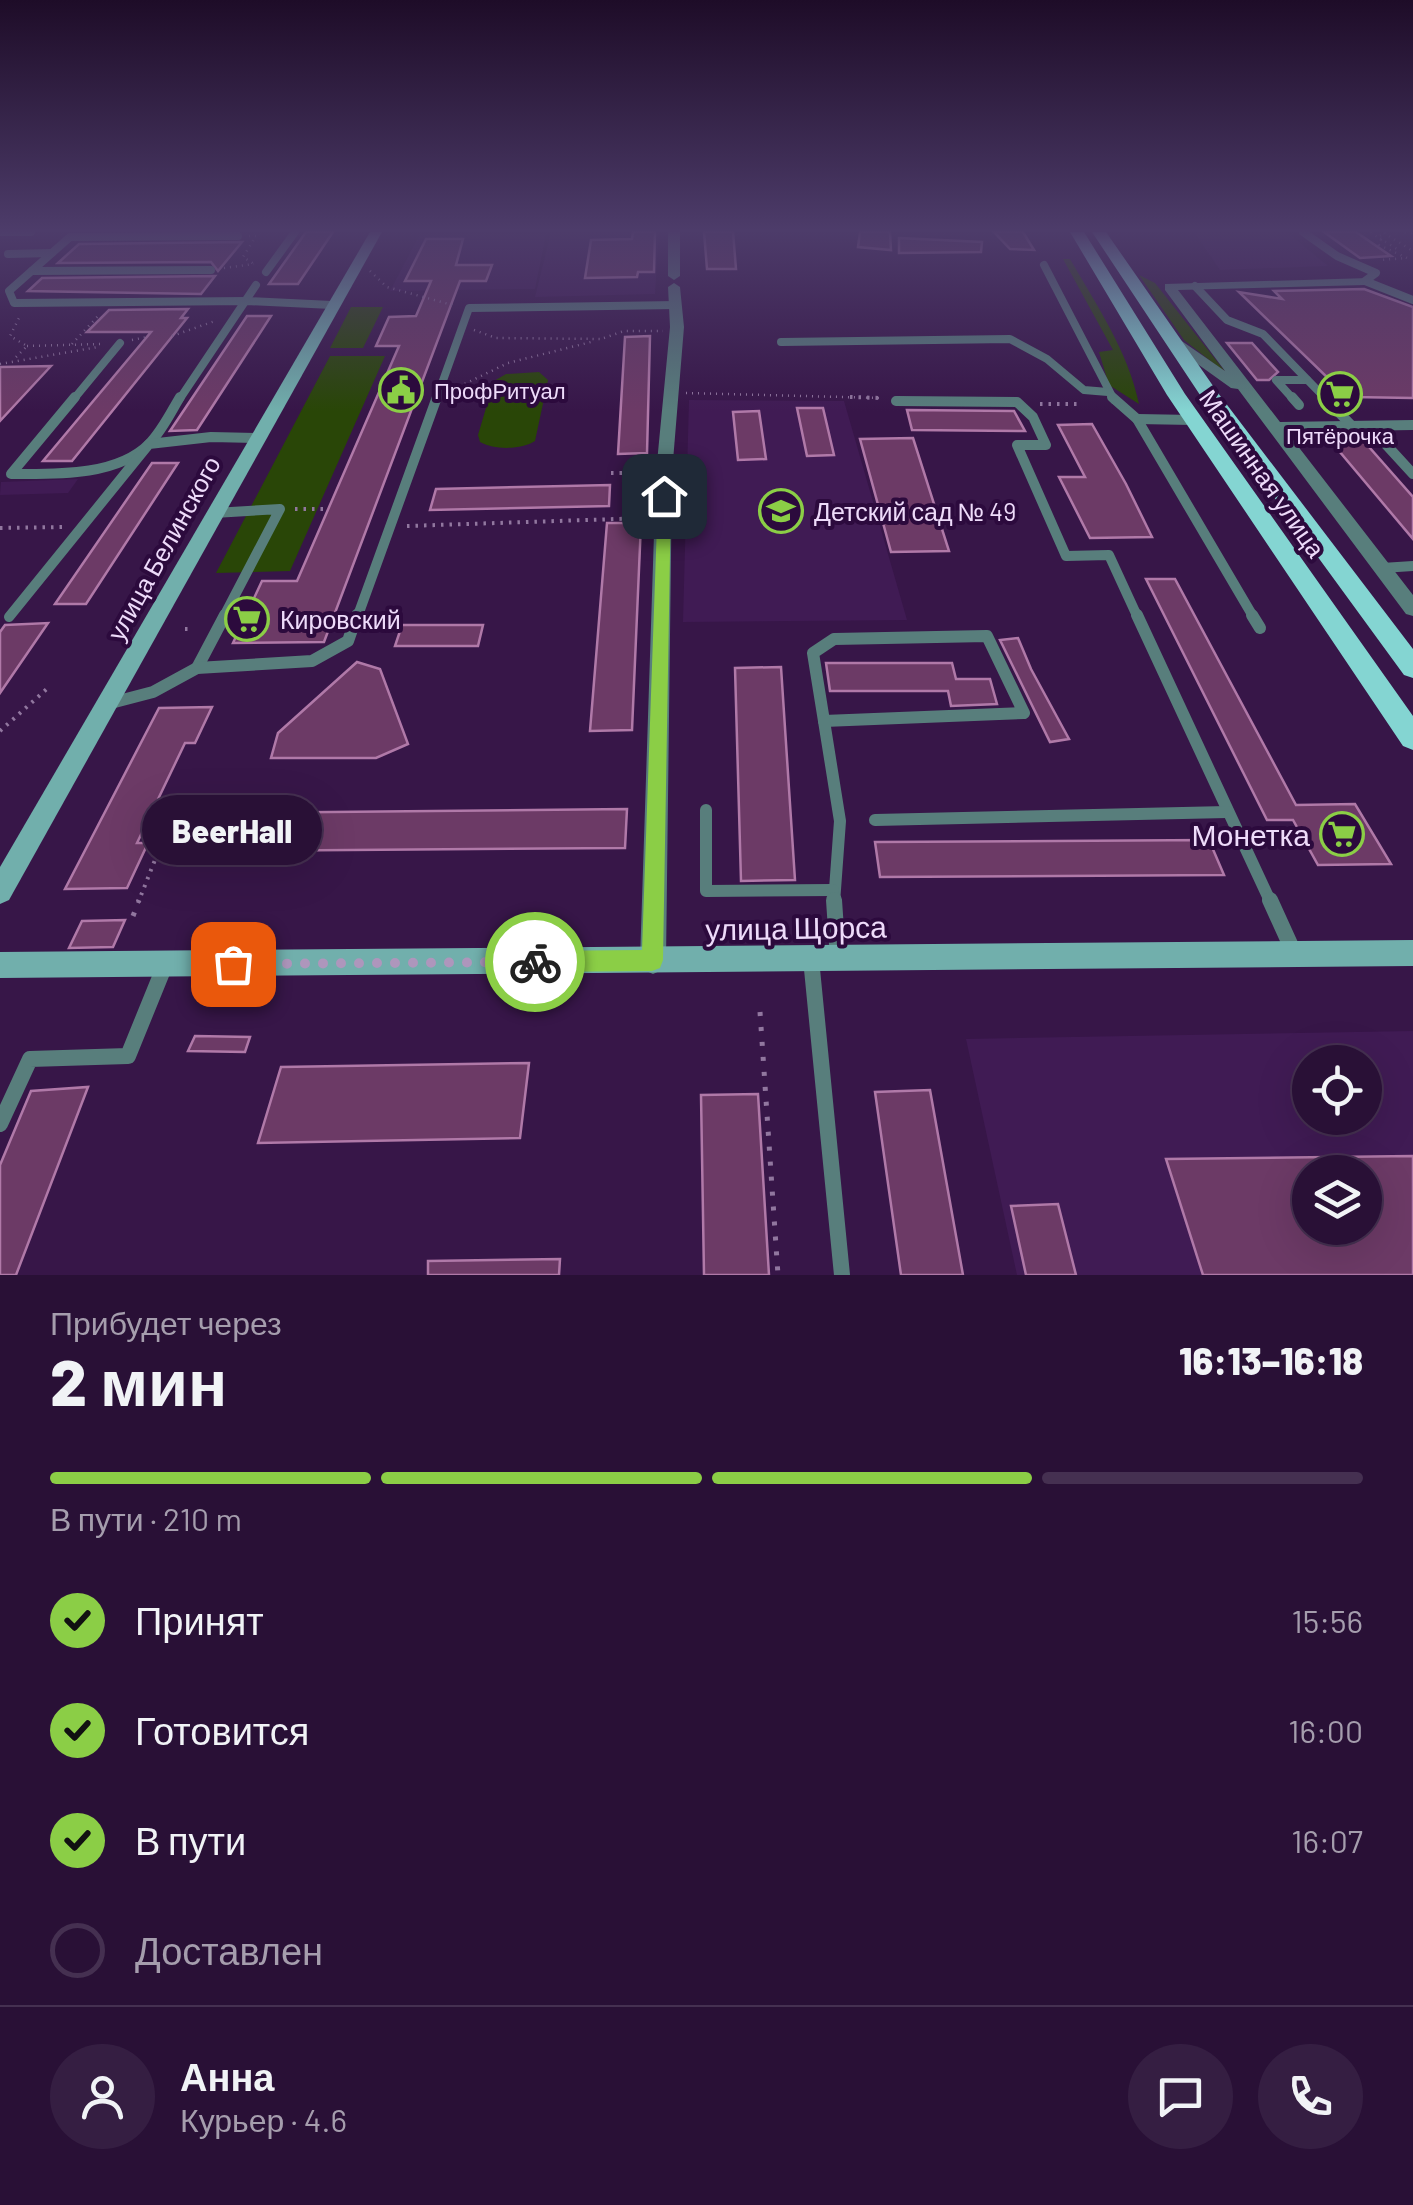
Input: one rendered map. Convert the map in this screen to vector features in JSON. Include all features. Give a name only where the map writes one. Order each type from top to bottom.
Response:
[{"type":"main road","name":"улица Белинского","points":[[0,891],[340,292]]},
{"type":"main road","name":"Машинная улица","points":[[1114,292],[1193,420],[1413,738]]},
{"type":"main road","name":"Машинная улица","points":[[1139,292],[1413,668]]},
{"type":"main road","name":"улица Щорса","points":[[0,965],[1413,954]]},
{"type":"street","points":[[652,960],[664,473],[676,330],[675,292]]},
{"type":"street","points":[[1171,292],[1413,610]]},
{"type":"street","points":[[1171,340],[1250,395]]},
{"type":"street","points":[[1274,426],[1413,425]]},
{"type":"lane","points":[[9,292],[14,302]]},
{"type":"lane","points":[[9,617],[149,444],[252,292]]},
{"type":"lane","points":[[107,704],[153,692],[197,668],[312,661],[348,641],[469,308],[658,292]]},
{"type":"lane","points":[[1057,292],[1108,392],[1137,419],[1260,628]]},
{"type":"lane","points":[[1200,292],[1226,320],[1263,334],[1307,380],[1413,474]]},
{"type":"lane","points":[[0,304],[247,301],[332,305]]},
{"type":"lane","points":[[781,342],[1010,339],[1047,359],[1084,390],[1108,392]]},
{"type":"lane","points":[[120,343],[10,474],[68,474],[133,456],[149,444],[211,436],[256,438]]},
{"type":"lane","points":[[1299,405],[1276,380],[1307,380]]},
{"type":"lane","points":[[896,401],[1017,402],[1033,417],[1046,445],[1017,445],[1066,556],[1109,555],[1295,954]]},
{"type":"lane","points":[[1137,419],[1193,420]]},
{"type":"lane","points":[[197,668],[280,509]]},
{"type":"lane","points":[[214,512],[280,509]]},
{"type":"lane","points":[[1382,568],[1413,566]]},
{"type":"lane","points":[[822,721],[1024,713],[987,636],[834,639],[813,653],[822,721],[841,828],[824,959],[842,1275]]},
{"type":"lane","points":[[706,810],[706,891],[834,890]]},
{"type":"lane","points":[[875,820],[1227,812]]},
{"type":"lane","points":[[0,1124],[30,1059],[128,1056],[166,965]]},
{"type":"path","points":[[405,292],[454,304],[473,330],[496,338],[602,339]]},
{"type":"path","points":[[27,302],[10,336],[26,346],[120,343]]},
{"type":"path","points":[[72,344],[112,302]]},
{"type":"path","points":[[172,336],[238,312]]},
{"type":"path","points":[[440,390],[462,388],[474,376],[538,352],[624,331],[676,330]]},
{"type":"path","points":[[0,364],[147,337]]},
{"type":"path","points":[[16,357],[26,346]]},
{"type":"path","points":[[672,393],[874,397],[896,401]]},
{"type":"path","points":[[870,404],[874,397]]},
{"type":"path","points":[[1017,402],[1116,403]]},
{"type":"path","points":[[611,473],[664,473]]},
{"type":"path","points":[[280,509],[328,509]]},
{"type":"path","points":[[392,527],[665,518]]},
{"type":"path","points":[[0,528],[81,526]]},
{"type":"path","points":[[184,630],[192,629]]},
{"type":"path","points":[[0,731],[49,686]]},
{"type":"path","points":[[133,916],[179,799]]},
{"type":"path","points":[[760,1012],[778,1275]]},
{"type":"shaded area","points":[[536,292],[655,292],[655,294],[535,297]]},
{"type":"shaded area","name":"Детский сад № 49","points":[[689,400],[844,401],[907,620],[683,622]]},
{"type":"shaded area","points":[[78,479],[68,493],[0,495],[1,482]]},
{"type":"shaded area","points":[[1413,1031],[1413,1275],[1017,1275],[966,1039]]},
{"type":"green space","points":[[1081,292],[1089,292],[1110,329],[1139,404],[1109,385],[1099,352],[1113,350]]},
{"type":"green space","points":[[1150,292],[1162,292],[1227,374],[1184,340]]},
{"type":"green space","points":[[351,307],[383,307],[363,348],[330,348]]},
{"type":"green space","points":[[330,356],[385,356],[290,571],[216,573]]},
{"type":"green space","points":[[539,372],[548,380],[535,441],[508,448],[480,442],[478,435],[494,381],[506,374]]},
{"type":"building","points":[[57,292],[203,292],[201,294]]},
{"type":"building","points":[[426,292],[456,292],[324,642],[233,643],[262,581],[297,581],[399,346],[376,346],[389,317],[416,316]]},
{"type":"building","points":[[1239,292],[1282,299],[1274,292],[1371,292],[1413,307],[1413,398],[1352,397],[1335,391],[1330,387],[1331,381]]},
{"type":"building","points":[[188,309],[181,318],[187,318],[72,461],[43,461],[151,332],[87,332],[109,310]]},
{"type":"building","points":[[247,316],[271,316],[197,430],[170,431]]},
{"type":"building","points":[[650,336],[647,453],[618,454],[625,337]]},
{"type":"building","points":[[1227,343],[1252,343],[1278,372],[1269,380],[1257,380]]},
{"type":"building","points":[[51,366],[0,421],[0,367]]},
{"type":"building","points":[[797,408],[823,408],[834,455],[807,456]]},
{"type":"building","points":[[907,410],[1014,411],[1025,431],[912,430]]},
{"type":"building","points":[[759,411],[766,459],[738,460],[733,412]]},
{"type":"building","points":[[1092,424],[1152,537],[1090,538],[1059,477],[1085,477],[1058,425]]},
{"type":"building","points":[[913,438],[949,551],[891,552],[860,439]]},
{"type":"building","points":[[1329,439],[1362,439],[1413,497],[1413,539]]},
{"type":"building","points":[[152,463],[178,463],[86,604],[55,604]]},
{"type":"building","points":[[610,485],[609,506],[430,510],[436,489]]},
{"type":"building","points":[[607,523],[641,523],[632,730],[590,731]]},
{"type":"building","points":[[1146,579],[1175,579],[1296,805],[1355,804],[1391,864],[1318,865],[1293,820],[1267,820]]},
{"type":"building","points":[[48,623],[0,693],[0,632],[5,625]]},
{"type":"building","points":[[402,625],[483,625],[478,646],[395,646]]},
{"type":"building","points":[[1018,638],[1069,739],[1050,742],[1000,640]]},
{"type":"building","points":[[357,662],[380,669],[408,744],[376,758],[271,758],[278,733]]},
{"type":"building","points":[[826,663],[952,663],[956,679],[990,679],[997,704],[951,706],[948,691],[830,691]]},
{"type":"building","points":[[781,667],[795,880],[741,881],[735,668]]},
{"type":"building","points":[[212,707],[195,743],[185,743],[137,843],[148,843],[127,888],[65,889],[159,708]]},
{"type":"building","points":[[627,809],[625,848],[201,851],[218,813]]},
{"type":"building","points":[[1209,840],[1224,875],[880,877],[875,842]]},
{"type":"building","points":[[125,920],[113,947],[69,948],[82,921]]},
{"type":"building","points":[[195,1036],[250,1037],[245,1052],[188,1051]]},
{"type":"building","points":[[529,1063],[520,1138],[258,1143],[281,1067]]},
{"type":"building","points":[[88,1087],[16,1275],[0,1275],[0,1165],[31,1091]]},
{"type":"building","points":[[930,1090],[963,1275],[901,1275],[875,1092]]},
{"type":"building","points":[[758,1094],[769,1275],[704,1275],[701,1095]]},
{"type":"building","points":[[1382,1156],[1413,1156],[1413,1275],[1203,1275],[1166,1159],[1292,1157],[1292,1245],[1382,1245]]},
{"type":"building","points":[[1058,1204],[1076,1275],[1026,1275],[1011,1206]]},
{"type":"building","points":[[560,1259],[559,1275],[428,1275],[428,1261]]},
{"type":"way so far","points":[[233,964],[535,962]]},
{"type":"place","name":"ПрофРитуал","points":[[401,390]]},
{"type":"place","name":"Пятёрочка","points":[[1340,394]]},
{"type":"place","name":"Детский сад № 49","points":[[781,511]]},
{"type":"place","name":"Кировский","points":[[247,619]]},
{"type":"place","name":"Монетка","points":[[1342,834]]},
{"type":"place","name":"BeerHall","points":[[233,964]]},
{"type":"route","points":[[535,962],[652,960],[664,496]]}]
